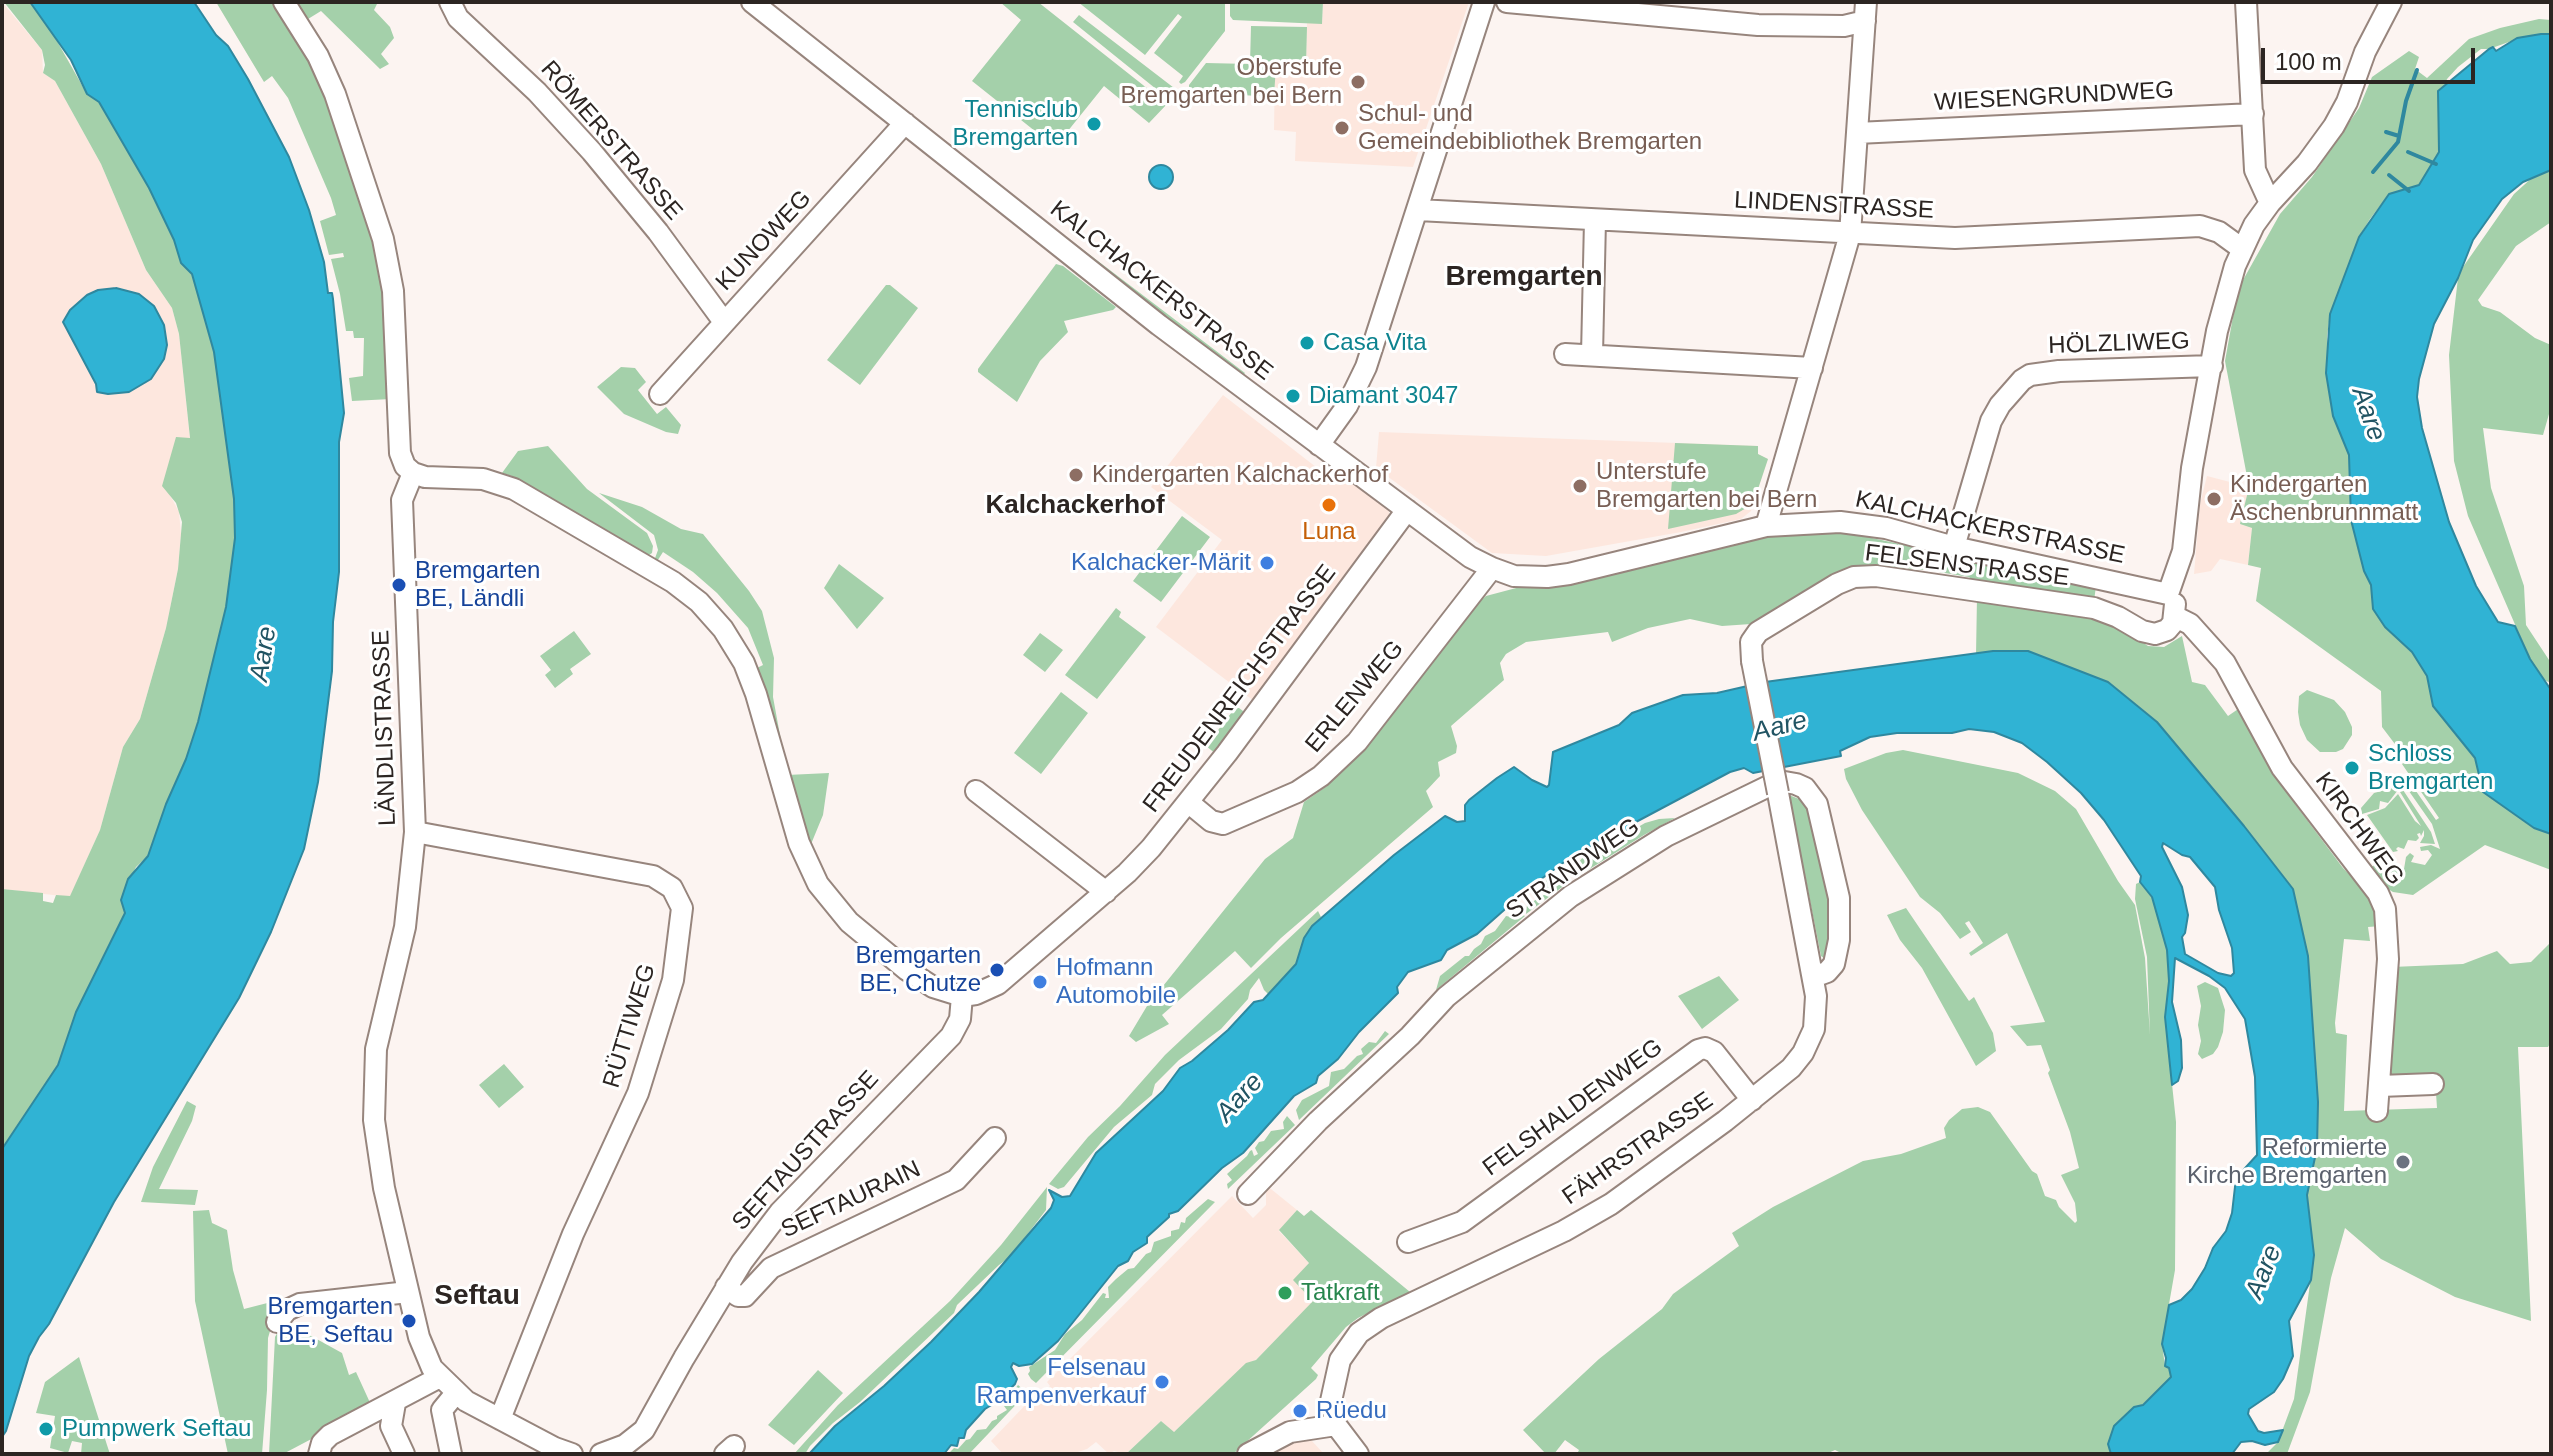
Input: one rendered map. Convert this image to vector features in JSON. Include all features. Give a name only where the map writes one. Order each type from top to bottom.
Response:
[{"type":"street","points":[[284,2],[318,56],[335,94],[383,239],[395,309],[400,453],[405,466],[413,473],[431,478],[497,482],[673,582],[699,602],[723,629],[744,663],[756,694],[799,843],[818,884],[849,922],[899,965],[933,987],[962,996]]},
{"type":"street","name":"RÖMERSTRASSE","points":[[450,2],[458,18],[537,92],[592,152],[658,232],[724,322]]},
{"type":"street","name":"KALCHACKERSTRASSE","points":[[752,2],[1243,388],[1470,557],[1492,568],[1531,578],[1569,574],[1766,526],[1861,523],[1954,547],[2168,594]]},
{"type":"street","points":[[1319,445],[1347,406],[1366,367],[1484,2]]},
{"type":"street","points":[[1507,2],[1758,25],[1844,26],[1866,12]]},
{"type":"street","points":[[2246,2],[2255,170],[2270,203]]},
{"type":"street","points":[[2176,617],[2174,602],[2168,594],[2183,551],[2192,468],[2217,331],[2241,248],[2270,203],[2307,163],[2334,126],[2347,102],[2365,52],[2391,2]]},
{"type":"street","points":[[1766,526],[1850,234],[1866,12]]},
{"type":"street","name":"WIESENGRUNDWEG","points":[[1857,133],[2253,114]]},
{"type":"street","name":"KUNOWEG","points":[[660,394],[905,123]]},
{"type":"street","name":"LINDENSTRASSE","points":[[1418,210],[1955,238],[2200,226],[2219,232],[2241,248]]},
{"type":"street","points":[[1592,355],[1595,220]]},
{"type":"street","points":[[1565,354],[1812,368]]},
{"type":"street","name":"HÖLZLIWEG","points":[[1954,547],[1991,421],[2000,405],[2022,380],[2030,375],[2059,371],[2212,366]]},
{"type":"street","name":"LÄNDLISTRASSE","points":[[413,473],[402,500],[415,832],[405,927],[376,1049],[374,1120],[384,1188],[424,1352],[440,1377],[456,1393]]},
{"type":"street","name":"FREUDENREICHSTRASSE","points":[[962,996],[976,994],[998,984],[1106,892],[1151,848],[1407,510]]},
{"type":"street","name":"ERLENWEG","points":[[1188,802],[1211,821],[1223,824],[1297,792],[1321,776],[1357,742],[1492,568]]},
{"type":"street","name":"FELSENSTRASSE","points":[[1752,661],[1751,642],[1758,632],[1837,584],[1864,576],[2094,608],[2149,633],[2167,630],[2176,617]]},
{"type":"street","name":"KIRCHWEG","points":[[2176,617],[2190,624],[2225,663],[2282,768],[2378,893],[2385,909],[2388,959],[2377,1111]]},
{"type":"street","name":"FÄHRSTRASSE","points":[[1347,1440],[1331,1401],[1338,1365],[1349,1344],[1366,1327],[1592,1216],[1682,1154],[1752,1100],[1791,1068],[1810,1042],[1816,1015],[1813,977],[1752,661]]},
{"type":"street","name":"STRANDWEG","points":[[1248,1194],[1457,986],[1571,896],[1666,836],[1779,781],[1796,784],[1812,795],[1827,837],[1839,898],[1839,940],[1834,964],[1827,972],[1813,977]]},
{"type":"street","points":[[976,791],[1106,892]]},
{"type":"street","name":"RÜTTIWEG","points":[[415,832],[653,876],[672,888],[682,908],[673,980],[638,1093],[573,1234],[500,1419]]},
{"type":"street","name":"SEFTAUSTRASSE","points":[[601,1454],[625,1445],[644,1430],[726,1287],[780,1212],[951,1036],[960,1019],[962,996]]},
{"type":"street","name":"FELSHALDENWEG","points":[[1408,1242],[1462,1222],[1698,1050],[1705,1048],[1714,1052],[1752,1100]]},
{"type":"street","points":[[2380,1086],[2433,1084]]},
{"type":"street","name":"SEFTAURAIN","points":[[726,1287],[738,1296],[745,1296],[771,1268],[956,1180],[995,1138]]},
{"type":"street","points":[[277,1322],[287,1310],[300,1304],[408,1292]]},
{"type":"street","points":[[319,1454],[322,1443],[330,1435],[440,1377]]},
{"type":"street","points":[[451,1454],[442,1412],[456,1393],[555,1448],[572,1454]]},
{"type":"street","points":[[395,1403],[391,1426],[404,1454]]},
{"type":"street","points":[[1248,1454],[1290,1432],[1347,1440]]},
{"type":"shaded area","points":[[2,2],[42,50],[43,73],[55,81],[101,164],[146,270],[172,308],[179,334],[190,439],[170,495],[179,512],[181,534],[178,569],[166,628],[140,719],[123,747],[100,830],[70,897],[2,889]]},
{"type":"shaded area","name":"Oberstufe Bremgarten bei Bern","points":[[1323,2],[1469,2],[1413,167],[1295,161],[1296,132],[1274,130],[1275,65],[1306,66],[1307,23],[1322,23]]},
{"type":"shaded area","points":[[1223,395],[1325,474],[1334,464],[1387,504],[1391,520],[1254,701],[1156,627],[1222,540],[1151,487]]},
{"type":"shaded area","name":"Unterstufe Bremgarten bei Bern","points":[[1379,432],[1758,446],[1758,454],[1768,459],[1751,511],[1741,519],[1546,556],[1492,553],[1376,468]]},
{"type":"shaded area","points":[[2207,476],[2249,487],[2240,524],[2252,528],[2248,565],[2220,559],[2211,571],[2194,574],[2200,504]]},
{"type":"shaded area","points":[[1266,1185],[1297,1210],[1279,1231],[1309,1263],[1294,1280],[1314,1301],[1256,1360],[1246,1364],[1173,1433],[1161,1421],[1126,1454],[1114,1451],[1109,1454],[1096,1442],[1072,1454],[1003,1454],[991,1441],[1032,1398],[1036,1400],[1050,1386],[1047,1382],[1232,1196],[1253,1218],[1266,1205]]},
{"type":"shaded area","points":[[1298,1440],[1312,1441],[1324,1454],[1267,1454]]},
{"type":"green space","points":[[4,2],[30,2],[49,27],[87,94],[99,102],[149,188],[174,240],[181,263],[192,274],[214,352],[234,499],[235,538],[226,607],[186,759],[148,856],[136,867],[121,900],[125,913],[76,1012],[58,1065],[2,1149],[2,889],[43,893],[43,901],[53,903],[56,895],[70,896],[100,830],[123,747],[140,719],[166,628],[178,569],[182,522],[176,503],[162,486],[176,437],[190,438],[179,334],[172,308],[146,270],[101,164],[55,81],[43,73],[42,50]]},
{"type":"green space","points":[[216,2],[276,2],[321,80],[380,257],[391,399],[352,401],[349,378],[363,376],[364,338],[354,338],[353,331],[346,331],[331,259],[344,257],[343,253],[329,255],[320,221],[336,215],[331,198],[288,98],[272,76],[264,82]]},
{"type":"green space","points":[[297,2],[378,2],[374,10],[390,27],[394,38],[381,54],[389,64],[380,69],[321,11],[308,19]]},
{"type":"green space","points":[[1000,2],[1038,2],[1167,104],[1149,123],[1104,86],[1055,147],[972,81],[1021,20]]},
{"type":"green space","points":[[1078,2],[1225,2],[1225,31],[1181,84],[1179,82],[1183,76],[1154,53],[1182,17],[1178,14],[1145,55]]},
{"type":"green space","points":[[1230,2],[1323,2],[1322,24],[1233,20]]},
{"type":"green space","points":[[1079,15],[1178,91],[1171,101],[1073,22]]},
{"type":"green space","points":[[2539,19],[2551,20],[2551,34],[2523,37],[2481,49],[2458,67],[2438,91],[2439,152],[2419,185],[2389,194],[2370,219],[2359,237],[2330,314],[2327,337],[2333,416],[2349,455],[2351,520],[2364,571],[2371,585],[2373,609],[2385,627],[2412,652],[2427,676],[2433,706],[2475,758],[2483,792],[2534,827],[2551,834],[2551,870],[2485,845],[2413,895],[2393,892],[2365,872],[2385,857],[2393,866],[2404,869],[2410,853],[2414,856],[2411,862],[2425,865],[2432,855],[2428,850],[2421,851],[2420,847],[2431,845],[2440,849],[2432,824],[2404,784],[2407,778],[2436,820],[2439,818],[2402,764],[2407,760],[2382,727],[2381,691],[2256,601],[2261,568],[2248,565],[2252,528],[2240,524],[2249,487],[2225,361],[2238,289],[2280,214],[2312,177],[2359,108],[2372,77],[2409,51],[2419,57],[2415,69],[2427,78],[2469,39]]},
{"type":"green space","points":[[1251,26],[1307,27],[1306,66],[1276,65],[1274,97],[1192,92],[1189,85],[1206,63],[1250,64]]},
{"type":"green space","points":[[2551,170],[2551,222],[2516,246],[2478,300],[2482,306],[2500,312],[2535,338],[2551,345],[2551,407],[2543,435],[2483,428],[2491,488],[2524,586],[2526,625],[2551,663],[2551,683],[2544,680],[2530,659],[2468,516],[2454,461],[2449,355],[2458,278],[2463,267],[2514,194],[2534,176]]},
{"type":"green space","points":[[1073,242],[1245,373],[1241,378],[1070,246]]},
{"type":"green space","points":[[1056,264],[1063,266],[1116,307],[1064,321],[1068,332],[1040,361],[1017,402],[978,369]]},
{"type":"green space","points":[[886,285],[918,308],[860,385],[827,360]]},
{"type":"green space","points":[[621,367],[635,368],[646,382],[638,390],[657,414],[666,407],[681,425],[678,434],[624,414],[597,387]]},
{"type":"green space","points":[[1675,443],[1758,446],[1758,454],[1768,459],[1753,504],[1736,514],[1668,529]]},
{"type":"green space","points":[[548,446],[587,489],[647,533],[653,546],[652,553],[646,557],[512,476],[502,473],[518,451]]},
{"type":"green space","points":[[599,493],[642,507],[681,529],[703,534],[749,591],[762,611],[774,658],[773,697],[782,746],[779,746],[755,669],[763,665],[748,628],[717,593],[693,572],[663,552],[656,563],[658,550],[654,535]]},
{"type":"green space","points":[[1182,516],[1210,537],[1161,602],[1133,581]]},
{"type":"green space","points":[[1844,532],[2096,586],[2094,601],[1976,583],[1969,577],[1927,570],[1868,565],[1841,571],[1751,624],[1722,626],[1690,619],[1648,628],[1612,642],[1608,632],[1526,642],[1506,654],[1500,663],[1504,680],[1451,726],[1456,753],[1438,762],[1440,776],[1426,791],[1433,807],[1281,938],[1251,968],[1235,951],[1162,1015],[1169,1024],[1136,1042],[1129,1036],[1147,1006],[1265,859],[1293,838],[1304,802],[1327,786],[1325,780],[1473,607],[1486,596],[1520,587],[1556,585],[1764,535]]},
{"type":"green space","points":[[839,564],[884,598],[857,629],[824,588]]},
{"type":"green space","points":[[1977,597],[2092,614],[2115,624],[2148,646],[2164,647],[2182,636],[2192,682],[2205,685],[2228,716],[2244,705],[2296,795],[2295,804],[2343,868],[2369,894],[2381,926],[2368,927],[2370,941],[2344,939],[2335,1023],[2336,1033],[2347,1035],[2344,1111],[2437,1108],[2435,1078],[2385,1082],[2392,967],[2463,964],[2497,951],[2510,964],[2531,962],[2551,942],[2551,1042],[2548,1047],[2518,1047],[2531,1321],[2455,1297],[2381,1259],[2345,1228],[2331,1278],[2310,1392],[2287,1454],[2266,1454],[2278,1442],[2294,1399],[2314,1255],[2307,1195],[2317,1148],[2318,1102],[2312,1030],[2293,889],[2157,722],[2108,682],[2028,651],[1976,655]]},
{"type":"green space","points":[[1116,608],[1121,612],[1119,617],[1146,637],[1097,699],[1065,675]]},
{"type":"green space","points":[[574,631],[591,654],[570,669],[573,674],[555,688],[545,675],[551,670],[540,656]]},
{"type":"green space","points":[[1040,633],[1063,650],[1045,672],[1023,655]]},
{"type":"green space","points":[[2307,690],[2334,700],[2345,712],[2352,735],[2343,749],[2320,752],[2307,740],[2298,712],[2299,696]]},
{"type":"green space","points":[[1061,692],[1088,713],[1041,774],[1014,753]]},
{"type":"green space","points":[[1235,708],[1247,714],[1216,754],[1206,746]]},
{"type":"green space","points":[[1903,750],[2018,773],[2055,791],[2076,809],[2135,905],[2145,958],[2150,1035],[2147,957],[2135,899],[2136,884],[2140,882],[2152,897],[2167,950],[2169,981],[2165,1017],[2176,1122],[2175,1270],[2162,1344],[2165,1366],[2169,1368],[2171,1377],[2142,1405],[2134,1407],[2108,1444],[2111,1454],[1843,1454],[1835,1450],[1826,1454],[1577,1454],[1579,1450],[1565,1440],[1554,1454],[1546,1454],[1523,1430],[1599,1359],[1662,1309],[1673,1294],[1739,1246],[1732,1233],[1773,1207],[1863,1161],[1901,1154],[1946,1138],[1944,1128],[1962,1109],[1978,1107],[1990,1112],[2037,1174],[2045,1196],[2056,1200],[2075,1223],[2077,1221],[2075,1203],[2061,1175],[2079,1168],[2070,1132],[2048,1073],[2050,1070],[2041,1045],[2027,1046],[2010,1026],[2045,1022],[2007,933],[1971,956],[1969,953],[1983,943],[1969,921],[1965,923],[1971,932],[1960,939],[1940,913],[1920,897],[1862,810],[1846,779],[1844,769]]},
{"type":"green space","points":[[829,773],[823,815],[809,849],[787,775]]},
{"type":"green space","points":[[2401,786],[2388,803],[2380,801],[2379,809],[2362,814],[2361,808],[2374,793]]},
{"type":"green space","points":[[2403,790],[2431,832],[2435,844],[2420,843],[2424,830],[2421,836],[2417,834],[2419,838],[2416,841],[2408,840],[2404,849],[2398,847],[2398,851],[2393,852],[2367,815],[2385,808],[2398,794],[2421,826],[2400,792]]},
{"type":"green space","points":[[1789,795],[1799,799],[1804,797],[1808,802],[1832,888],[1829,962],[1821,956]]},
{"type":"green space","points":[[1675,818],[1580,875],[1578,863],[1584,856],[1590,854],[1593,858],[1605,854],[1609,844],[1645,823]]},
{"type":"green space","points":[[1549,877],[1569,882],[1526,914],[1527,905],[1549,892],[1545,883]]},
{"type":"green space","points":[[1906,908],[1969,1001],[1974,997],[1993,1033],[1996,1051],[1976,1066],[1922,968],[1900,940],[1887,915]]},
{"type":"green space","points":[[1318,911],[1321,917],[1312,926],[1296,964],[1268,994],[1259,978],[1250,990],[1248,999],[1221,1029],[1179,1060],[1155,1084],[1152,1095],[1114,1127],[1064,1187],[1058,1189],[1049,1184],[1088,1137],[1165,1055]]},
{"type":"green space","points":[[1517,911],[1525,916],[1436,990],[1440,976],[1469,956],[1506,916],[1512,917]]},
{"type":"green space","points":[[1719,976],[1739,1000],[1702,1029],[1678,996]]},
{"type":"green space","points":[[2205,982],[2218,988],[2225,1010],[2218,1047],[2213,1054],[2202,1059],[2198,1054],[2201,1006],[2197,986]]},
{"type":"green space","points":[[1385,1031],[1389,1034],[1299,1120],[1296,1110],[1302,1100],[1329,1086],[1331,1072],[1344,1069],[1363,1054],[1361,1049],[1369,1042],[1376,1043]]},
{"type":"green space","points":[[504,1064],[524,1087],[499,1108],[479,1085]]},
{"type":"green space","points":[[187,1101],[196,1106],[192,1121],[159,1189],[198,1190],[195,1205],[141,1202],[153,1167]]},
{"type":"green space","points":[[1287,1116],[1295,1125],[1228,1189],[1227,1184],[1232,1180],[1227,1174],[1250,1151],[1254,1156],[1258,1154],[1255,1148],[1271,1131],[1284,1129],[1283,1122]]},
{"type":"green space","points":[[1047,1187],[1046,1210],[1010,1257],[860,1402],[833,1423],[805,1454],[794,1454],[838,1405],[950,1301],[1001,1245]]},
{"type":"green space","points":[[1208,1199],[1215,1202],[1036,1383],[1031,1379],[1029,1367],[1055,1350],[1065,1334],[1082,1320],[1103,1293],[1106,1294],[1105,1298],[1109,1298],[1108,1287],[1151,1252],[1154,1242],[1171,1236],[1171,1231],[1179,1229],[1181,1222],[1185,1223],[1186,1218]]},
{"type":"green space","points":[[209,1210],[212,1223],[227,1230],[233,1270],[244,1309],[279,1300],[268,1338],[262,1454],[228,1454],[195,1301],[193,1211]]},
{"type":"green space","points":[[1297,1210],[1304,1216],[1311,1210],[1410,1292],[1346,1327],[1311,1368],[1318,1375],[1316,1379],[1233,1454],[1126,1454],[1161,1421],[1174,1432],[1246,1363],[1256,1360],[1313,1301],[1293,1280],[1309,1263],[1279,1230]]},
{"type":"green space","points":[[284,1321],[342,1353],[349,1375],[356,1372],[372,1407],[283,1454],[269,1454],[275,1337]]},
{"type":"green space","points":[[79,1357],[110,1454],[81,1454],[82,1443],[72,1441],[68,1453],[50,1448],[55,1416],[36,1413],[45,1382]]},
{"type":"green space","points":[[818,1370],[843,1393],[794,1445],[768,1425]]},
{"type":"green space","points":[[1018,1385],[1027,1393],[969,1454],[948,1454],[954,1448],[958,1449],[977,1430],[986,1429],[1007,1410],[1004,1406],[1009,1403],[1008,1398]]},
{"type":"water","name":"Aare","points":[[30,2],[194,2],[216,35],[228,46],[289,157],[309,210],[324,262],[328,293],[332,293],[344,413],[339,442],[339,572],[333,622],[332,671],[318,782],[304,849],[271,932],[239,998],[114,1202],[29,1356],[2,1437],[2,1149],[58,1065],[76,1012],[125,913],[121,900],[128,879],[148,856],[186,759],[226,607],[235,538],[234,499],[214,352],[192,274],[181,263],[174,240],[149,188],[99,102],[87,94],[71,60]]},
{"type":"water","name":"Aare","points":[[2551,34],[2551,170],[2523,182],[2502,199],[2473,240],[2434,324],[2417,397],[2422,428],[2449,522],[2476,586],[2498,622],[2515,626],[2530,659],[2551,690],[2551,834],[2534,828],[2483,792],[2475,758],[2433,706],[2427,676],[2412,652],[2385,627],[2373,609],[2371,585],[2364,571],[2351,520],[2349,455],[2333,416],[2326,373],[2330,314],[2359,237],[2389,194],[2419,185],[2439,152],[2438,91],[2489,49],[2493,47],[2496,51],[2517,38]]},
{"type":"water","points":[[1161,165],[1169,169],[1173,177],[1169,185],[1161,189],[1153,185],[1149,177],[1153,169]]},
{"type":"water","points":[[116,288],[139,294],[154,306],[164,325],[167,345],[164,359],[151,379],[129,392],[108,394],[97,392],[96,384],[63,322],[70,310],[87,295]]},
{"type":"water","name":"Aare","points":[[1993,651],[2028,651],[2108,682],[2157,722],[2293,889],[2308,956],[2318,1102],[2317,1148],[2307,1195],[2314,1255],[2311,1280],[2289,1321],[2293,1356],[2274,1392],[2249,1409],[2248,1414],[2258,1431],[2283,1430],[2278,1442],[2265,1445],[2241,1442],[2232,1454],[2111,1454],[2108,1444],[2114,1426],[2134,1407],[2143,1405],[2171,1377],[2169,1368],[2165,1366],[2162,1344],[2169,1305],[2181,1300],[2192,1289],[2205,1268],[2213,1248],[2226,1231],[2232,1213],[2236,1178],[2257,1155],[2255,1077],[2245,1019],[2225,988],[2175,958],[2172,1002],[2181,1040],[2182,1068],[2178,1081],[2172,1085],[2165,1017],[2169,981],[2167,950],[2152,897],[2140,882],[2141,876],[2104,820],[2081,793],[2047,762],[2022,743],[1994,732],[1969,729],[1952,733],[1897,733],[1870,737],[1840,751],[1841,756],[1753,773],[1744,768],[1730,772],[1634,823],[1630,829],[1567,860],[1529,888],[1477,934],[1447,950],[1441,960],[1408,972],[1397,987],[1398,993],[1359,1032],[1338,1059],[1318,1076],[1316,1083],[1294,1096],[1243,1153],[1222,1168],[1178,1211],[1169,1214],[1147,1237],[1147,1243],[1118,1266],[1058,1341],[1032,1364],[1019,1366],[1013,1363],[1011,1367],[1017,1379],[1015,1384],[985,1409],[966,1430],[964,1438],[959,1438],[957,1446],[951,1445],[944,1454],[809,1454],[835,1426],[931,1342],[979,1292],[1051,1208],[1054,1200],[1049,1190],[1062,1197],[1070,1196],[1096,1153],[1163,1091],[1180,1068],[1228,1030],[1254,1002],[1263,1000],[1296,964],[1304,938],[1312,926],[1394,855],[1445,816],[1457,822],[1465,821],[1465,805],[1469,800],[1514,767],[1547,787],[1553,752],[1619,725],[1632,713],[1683,695],[1717,693],[1765,682]],"holes":[[[2163,843],[2190,857],[2215,887],[2232,948],[2234,973],[2231,976],[2218,973],[2185,954],[2182,937],[2188,915],[2182,887],[2162,847]]]},
{"type":"waterway","points":[[2373,172],[2398,142],[2406,101],[2417,70]]},
{"type":"waterway","points":[[2386,132],[2399,136]]},
{"type":"waterway","points":[[2408,152],[2436,164]]},
{"type":"waterway","points":[[2389,175],[2409,191]]},
{"type":"place","name":"Oberstufe Bremgarten bei Bern","points":[[1358,82]]},
{"type":"place","name":"Tennisclub Bremgarten","points":[[1094,124]]},
{"type":"place","name":"Schul- und Gemeindebibliothek Bremgarten","points":[[1342,128]]},
{"type":"place","name":"Casa Vita","points":[[1307,343]]},
{"type":"place","name":"Diamant 3047","points":[[1293,396]]},
{"type":"place","name":"Kindergarten Kalchackerhof","points":[[1076,475]]},
{"type":"place","name":"Unterstufe Bremgarten bei Bern","points":[[1580,486]]},
{"type":"place","name":"Kindergarten Äschenbrunnmatt","points":[[2214,499]]},
{"type":"place","name":"Luna","points":[[1329,505]]},
{"type":"place","name":"Kalchacker-Märit","points":[[1267,563]]},
{"type":"place","name":"Bremgarten BE, Ländli","points":[[399,585]]},
{"type":"place","name":"Schloss Bremgarten","points":[[2352,768]]},
{"type":"place","name":"Bremgarten BE, Chutze","points":[[997,970]]},
{"type":"place","name":"Hofmann Automobile","points":[[1040,982]]},
{"type":"place","name":"Reformierte Kirche Bremgarten","points":[[2403,1162]]},
{"type":"place","name":"Tatkraft","points":[[1285,1293]]},
{"type":"place","name":"Bremgarten BE, Seftau","points":[[409,1321]]},
{"type":"place","name":"Felsenau Rampenverkauf","points":[[1162,1382]]},
{"type":"place","name":"Rüedu","points":[[1300,1411]]},
{"type":"place","name":"Pumpwerk Seftau","points":[[46,1429]]},
{"type":"district","name":"Bremgarten","points":[[1524,277]]},
{"type":"district","name":"Kalchackerhof","points":[[1075,506]]},
{"type":"district","name":"Seftau","points":[[477,1296]]}]
